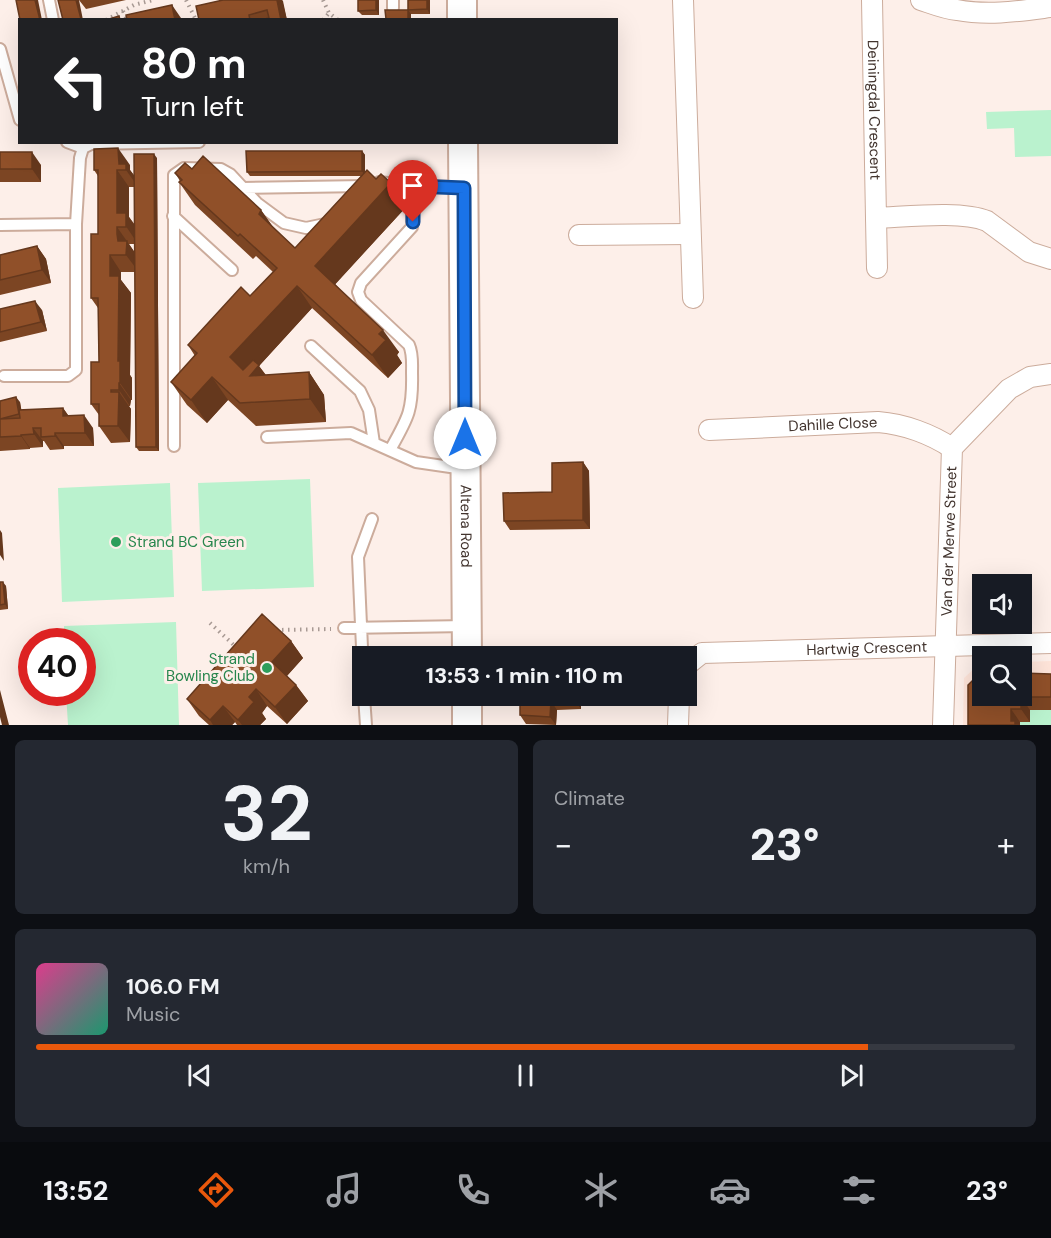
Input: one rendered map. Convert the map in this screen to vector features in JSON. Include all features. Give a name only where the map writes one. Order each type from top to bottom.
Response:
[{"type":"street","points":[[462,0],[462,18]]},
{"type":"street","points":[[683,0],[693,298]]},
{"type":"street","name":"Deiningdal Crescent","points":[[872,0],[877,268]]},
{"type":"street","points":[[921,0],[973,13],[1051,7]]},
{"type":"street","name":"Altena Road","points":[[463,144],[467,646]]},
{"type":"street","points":[[876,218],[955,216],[980,218],[1029,252],[1051,259]]},
{"type":"street","points":[[579,235],[690,234]]},
{"type":"street","name":"Van der Merwe Street","points":[[943,725],[952,448],[1009,389],[1030,376],[1051,374]]},
{"type":"street","name":"Dahille Close","points":[[709,430],[878,422],[902,426],[925,434],[952,448]]},
{"type":"street","name":"Hartwig Crescent","points":[[697,656],[702,653],[1051,643]]},
{"type":"street","points":[[467,706],[467,725]]},
{"type":"street","points":[[678,725],[679,706]]},
{"type":"lane","points":[[49,0],[53,18]]},
{"type":"lane","points":[[0,49],[18,113]]},
{"type":"lane","points":[[72,144],[83,148]]},
{"type":"lane","points":[[4,376],[68,376],[76,370],[76,224],[80,158],[83,148],[91,144]]},
{"type":"lane","points":[[174,446],[173,179],[180,170],[221,169],[230,174],[257,203],[291,226],[315,228],[338,216]]},
{"type":"lane","points":[[243,188],[368,186],[380,182],[464,188]]},
{"type":"lane","points":[[353,201],[368,186]]},
{"type":"lane","points":[[390,450],[410,411],[412,354],[409,345],[361,300],[358,292],[361,283],[412,227],[413,186]]},
{"type":"lane","points":[[173,216],[232,270]]},
{"type":"lane","points":[[0,225],[76,224]]},
{"type":"lane","points":[[311,346],[360,392],[369,410],[374,443]]},
{"type":"lane","points":[[267,437],[351,433],[416,462],[466,469]]},
{"type":"lane","points":[[362,646],[358,557],[372,519]]},
{"type":"lane","points":[[344,628],[467,626]]},
{"type":"lane","points":[[365,706],[366,725]]},
{"type":"path","points":[[110,18],[134,5],[153,0]]},
{"type":"path","points":[[186,0],[195,18]]},
{"type":"path","points":[[322,0],[329,14],[335,18]]},
{"type":"path","points":[[123,11],[126,18]]},
{"type":"path","points":[[325,18],[329,14]]},
{"type":"path","points":[[210,623],[243,653]]},
{"type":"path","points":[[269,632],[344,628]]},
{"type":"shaded area","points":[[1051,661],[1051,725],[963,725],[964,678],[972,670],[972,706],[1032,706],[1032,662]]},
{"type":"green space","points":[[1051,110],[1051,156],[1015,157],[1014,128],[987,129],[986,112]]},
{"type":"green space","name":"Strand BC Green","points":[[310,479],[314,587],[202,591],[198,483]]},
{"type":"green space","name":"Strand BC Green","points":[[170,483],[174,597],[62,602],[58,488]]},
{"type":"green space","points":[[176,622],[179,725],[68,725],[67,706],[96,706],[96,628],[64,628],[64,626]]},
{"type":"green space","points":[[1030,710],[1051,710],[1051,725],[1020,725],[1020,722],[1030,722]]},
{"type":"building","points":[[16,0],[35,0],[40,18],[20,18]]},
{"type":"building","points":[[58,0],[76,0],[81,18],[62,18]]},
{"type":"building","points":[[223,0],[277,0],[281,18],[269,18],[267,10],[249,15],[250,18],[199,18],[196,6]]},
{"type":"building","points":[[358,0],[376,0],[376,10],[358,11]]},
{"type":"building","points":[[408,0],[427,0],[427,9],[408,10]]},
{"type":"building","points":[[172,5],[175,18],[127,18],[126,15]]},
{"type":"building","points":[[385,10],[408,10],[408,18],[386,18]]},
{"type":"building","points":[[118,148],[119,164],[126,164],[126,170],[117,170],[117,213],[126,213],[126,227],[117,227],[117,234],[118,241],[127,241],[126,255],[110,255],[110,276],[119,276],[120,383],[119,390],[111,390],[111,392],[119,392],[118,426],[99,426],[99,404],[91,404],[91,362],[99,362],[98,298],[91,298],[91,234],[98,234],[98,170],[94,170],[94,149]]},
{"type":"building","points":[[246,151],[362,151],[362,171],[247,172]]},
{"type":"building","points":[[0,152],[32,152],[32,169],[0,169]]},
{"type":"building","points":[[134,154],[154,154],[156,447],[136,447]]},
{"type":"building","points":[[203,156],[261,210],[259,214],[295,248],[367,170],[376,179],[381,174],[391,183],[315,266],[383,330],[379,334],[386,340],[372,355],[297,286],[230,357],[243,370],[253,360],[259,365],[250,376],[309,372],[310,399],[240,403],[212,377],[191,400],[171,382],[197,353],[188,345],[241,287],[250,296],[277,268],[179,182],[182,180],[175,173],[185,163],[192,169]]},
{"type":"building","points":[[37,246],[42,270],[0,280],[0,255]]},
{"type":"building","points":[[35,301],[41,322],[0,332],[0,309]]},
{"type":"building","points":[[16,397],[19,414],[0,419],[0,401]]},
{"type":"building","points":[[63,408],[63,416],[84,415],[85,433],[55,433],[55,436],[41,437],[41,428],[33,428],[34,434],[0,437],[0,419],[20,418],[19,410]]},
{"type":"building","points":[[583,462],[583,520],[504,521],[503,493],[552,492],[552,463]]},
{"type":"building","points":[[0,582],[3,582],[5,604],[0,605]]},
{"type":"building","points":[[262,614],[291,641],[272,662],[296,685],[275,707],[256,689],[249,697],[254,702],[238,720],[223,706],[210,720],[187,699]]},
{"type":"building","points":[[1032,673],[1051,674],[1051,697],[1032,697]]},
{"type":"building","points":[[972,681],[972,706],[1021,706],[1021,709],[1011,709],[1011,721],[1015,721],[1015,725],[968,725],[968,685]]},
{"type":"building","points":[[520,706],[551,706],[550,717],[520,715]]},
{"type":"place","name":"Strand BC Green","points":[[116,542]]},
{"type":"place","name":"Strand Bowling Club","points":[[267,668]]},
{"type":"route","points":[[413,222],[413,186],[464,188],[465,438]]}]
